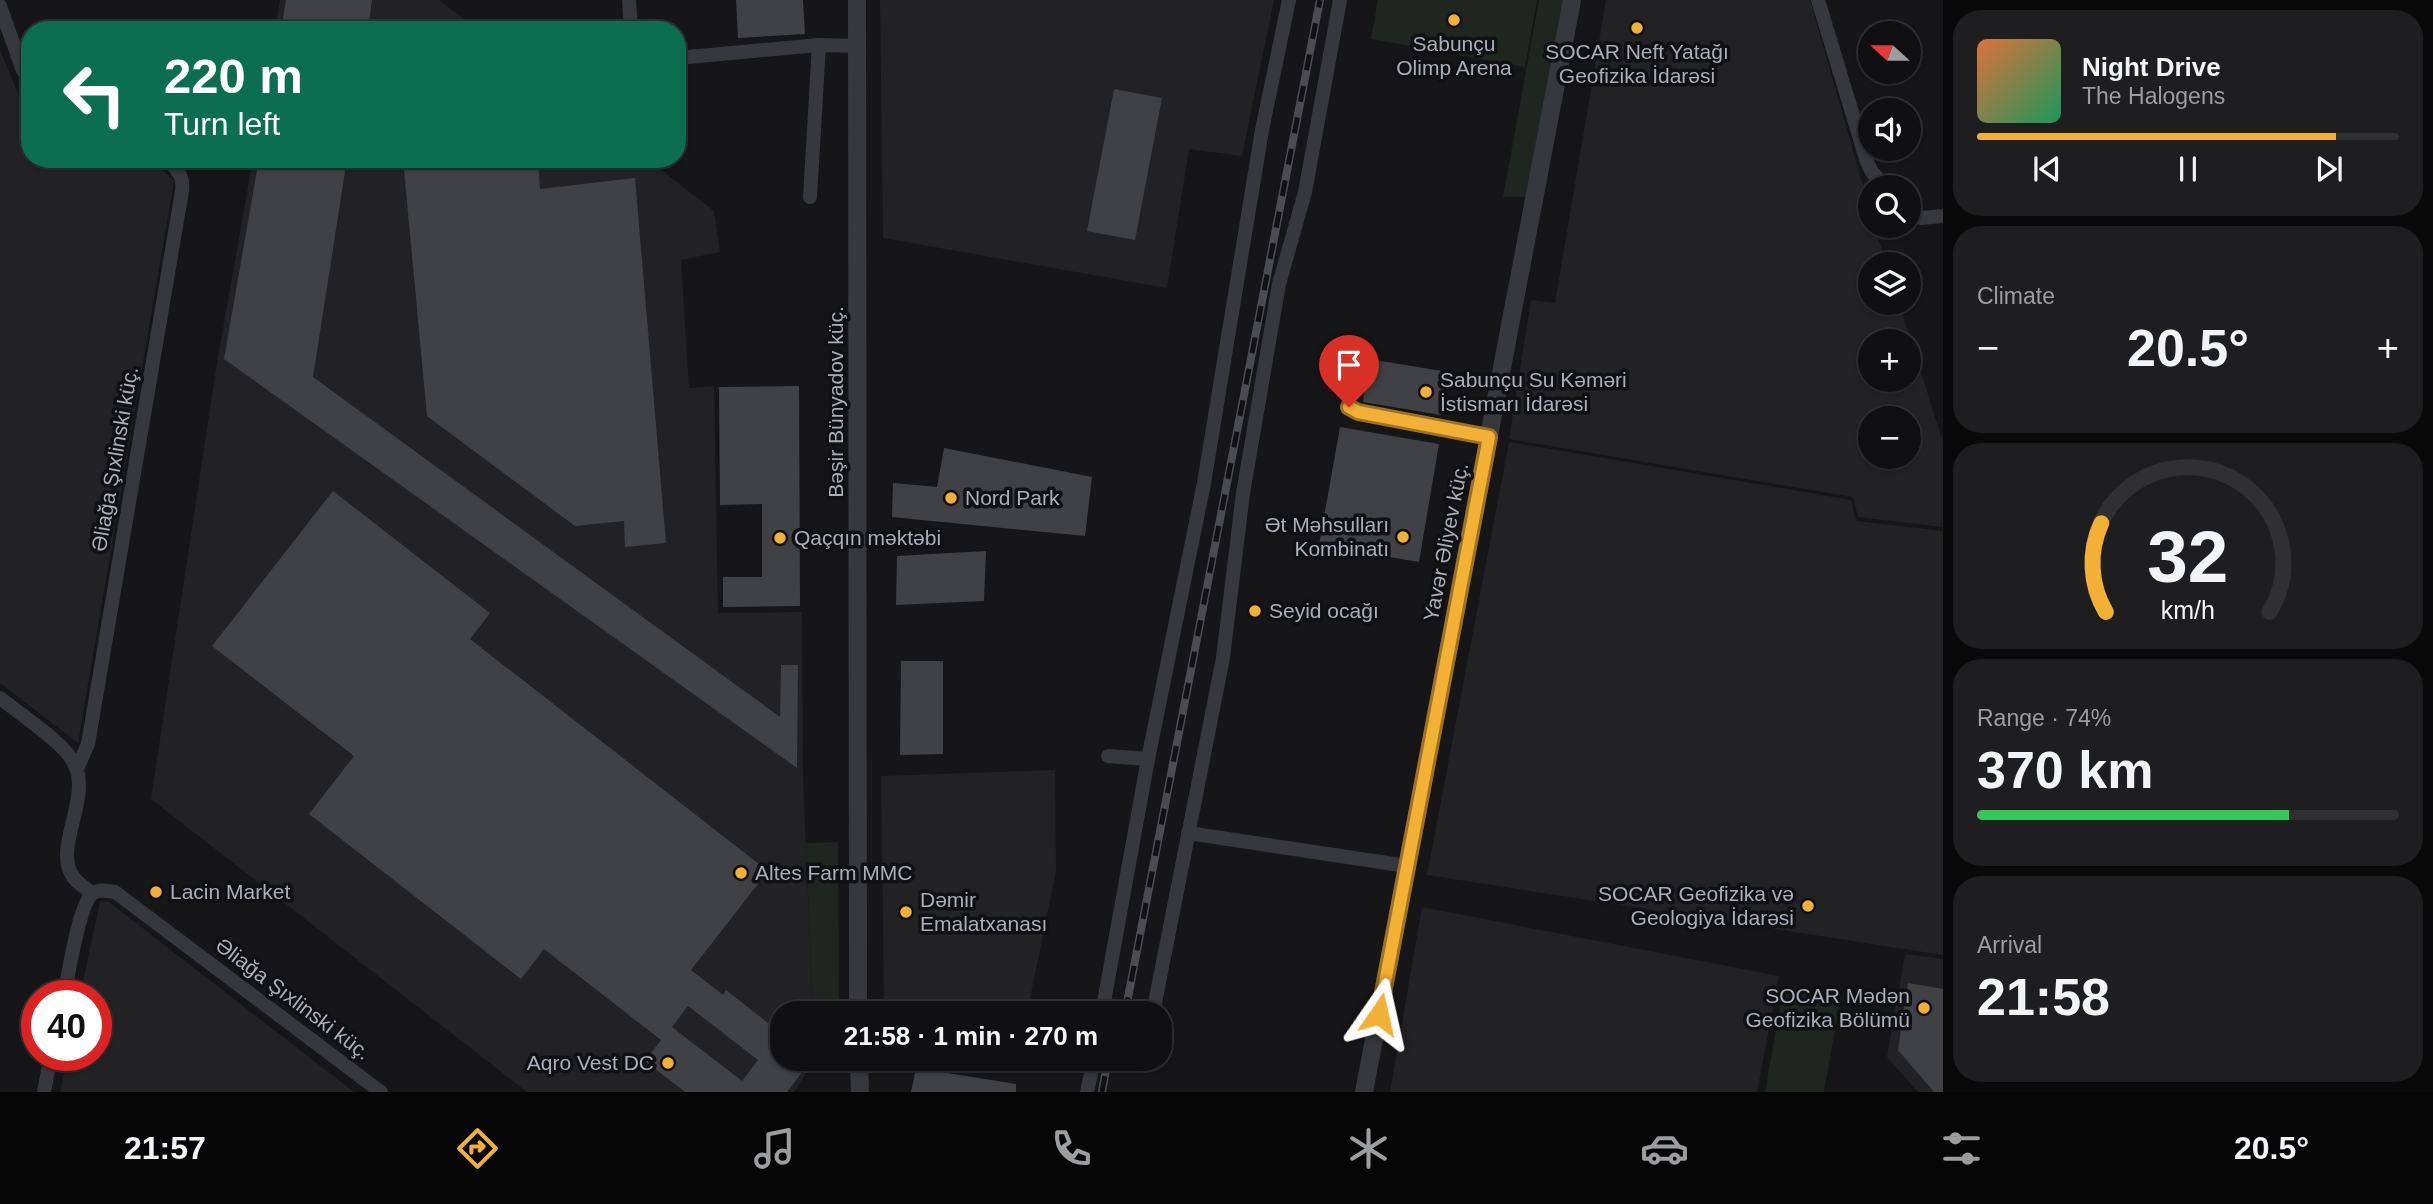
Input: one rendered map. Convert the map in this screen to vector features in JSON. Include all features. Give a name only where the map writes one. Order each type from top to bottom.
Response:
[{"type":"street","points":[[629,0],[630,21]]},
{"type":"street","name":"Bəşir Bünyadov küç.","points":[[857,0],[858,1001]]},
{"type":"street","points":[[1104,1001],[1148,759],[1197,519],[1262,130],[1289,0]]},
{"type":"street","points":[[1155,1001],[1223,658],[1243,493],[1279,284],[1305,192],[1340,0]]},
{"type":"street","name":"Yavər Əliyev küç.","points":[[1364,1092],[1572,0]]},
{"type":"street","points":[[1818,0],[1867,162],[1875,175]]},
{"type":"street","points":[[0,6],[21,65]]},
{"type":"street","points":[[810,197],[819,45]]},
{"type":"street","points":[[686,57],[819,45],[858,46]]},
{"type":"street","name":"Əliağa Şıxlinski küç.","points":[[176,168],[183,181],[182,191],[88,744],[77,769],[80,782],[68,851],[68,866],[74,879],[92,893],[108,890],[124,897],[381,1092]]},
{"type":"street","points":[[1921,218],[1943,216]]},
{"type":"street","points":[[1353,364],[1349,407],[1358,412],[1489,437]]},
{"type":"street","points":[[0,698],[67,752],[77,769]]},
{"type":"street","points":[[1108,755],[1148,759]]},
{"type":"street","points":[[1188,833],[1407,866]]},
{"type":"street","points":[[67,980],[80,919],[92,893]]},
{"type":"street","points":[[44,1092],[48,1071]]},
{"type":"street","points":[[859,1071],[860,1092]]},
{"type":"street","points":[[1087,1092],[1091,1071]]},
{"type":"shaded area","points":[[280,0],[439,0],[466,21],[276,21]]},
{"type":"shaded area","points":[[880,0],[1274,0],[1242,156],[1189,149],[1167,288],[883,238]]},
{"type":"shaded area","name":"Sabunçu Olimp Arena","points":[[1378,0],[1537,0],[1525,67],[1371,39]]},
{"type":"shaded area","points":[[1539,0],[1564,0],[1527,197],[1503,197]]},
{"type":"shaded area","name":"SOCAR Neft Yatağı Geofizika İdarəsi","points":[[1606,0],[1810,0],[1860,175],[1858,238],[1878,238],[1883,252],[1858,252],[1858,315],[1903,315],[1907,329],[1858,329],[1858,392],[1921,392],[1921,372],[1943,442],[1943,527],[1858,517],[1853,497],[1509,439],[1531,300],[1555,303]]},
{"type":"shaded area","points":[[0,50],[21,101],[21,168],[160,168],[174,181],[78,743],[0,683]]},
{"type":"shaded area","points":[[251,168],[659,168],[714,211],[720,252],[681,260],[689,388],[714,386],[718,613],[802,612],[803,777],[812,1001],[770,1001],[770,1071],[808,1071],[794,1092],[527,1092],[151,799],[217,363]]},
{"type":"shaded area","name":"SOCAR Geofizika və Geologiya İdarəsi","points":[[1509,442],[1851,500],[1856,521],[1943,531],[1943,955],[1427,875]]},
{"type":"shaded area","points":[[1055,770],[1056,872],[1029,1001],[884,1001],[881,776]]},
{"type":"shaded area","points":[[838,842],[839,1001],[813,1001],[806,843]]},
{"type":"shaded area","points":[[100,901],[109,902],[354,1092],[60,1092],[65,1071],[112,1071],[112,980],[83,980]]},
{"type":"shaded area","points":[[1422,907],[1779,976],[1757,1092],[1390,1092]]},
{"type":"shaded area","points":[[1905,954],[1943,959],[1943,1092],[1918,1092],[1887,1057]]},
{"type":"shaded area","points":[[1784,985],[1841,996],[1824,1092],[1765,1092]]},
{"type":"building","points":[[286,0],[372,0],[369,21],[282,21]]},
{"type":"building","points":[[736,0],[803,0],[805,34],[738,38]]},
{"type":"building","points":[[1114,89],[1162,98],[1135,240],[1087,231]]},
{"type":"building","points":[[257,168],[346,168],[313,377],[780,717],[781,665],[798,665],[797,768],[224,359]]},
{"type":"building","points":[[404,168],[539,168],[540,189],[635,178],[666,543],[625,547],[624,521],[575,526],[427,416]]},
{"type":"building","points":[[1369,359],[1448,372],[1441,415],[1363,402]]},
{"type":"building","points":[[799,386],[800,606],[723,607],[723,577],[762,577],[762,504],[720,505],[719,387]]},
{"type":"building","points":[[1340,427],[1439,444],[1419,562],[1319,545]]},
{"type":"building","points":[[944,448],[1092,477],[1085,536],[892,517],[893,483],[937,487]]},
{"type":"building","points":[[333,491],[490,613],[470,639],[768,871],[691,970],[723,995],[726,990],[770,1025],[770,1071],[803,1071],[787,1092],[685,1092],[645,1061],[661,1040],[544,949],[521,979],[309,814],[354,756],[212,646]],"holes":[[[688,1006],[758,1060],[742,1081],[672,1027]]]},
{"type":"building","points":[[986,551],[984,601],[896,605],[897,556]]},
{"type":"building","points":[[901,661],[943,661],[943,754],[900,755]]},
{"type":"building","points":[[1908,983],[1943,989],[1943,1092],[1934,1092],[1898,1050]]},
{"type":"building","points":[[915,1071],[935,1071],[1016,1084],[1016,1092],[911,1092]]},
{"type":"railway","points":[[1127,1001],[1320,0]]},
{"type":"railway","points":[[1102,1092],[1106,1071]]},
{"type":"place","name":"Sabunçu Olimp Arena","points":[[1454,20]]},
{"type":"place","name":"SOCAR Neft Yatağı Geofizika İdarəsi","points":[[1637,28]]},
{"type":"place","name":"Sabunçu Su Kəməri İstismarı İdarəsi","points":[[1426,392]]},
{"type":"place","name":"Nord Park","points":[[951,498]]},
{"type":"place","name":"Ət Məhsulları Kombinatı","points":[[1403,537]]},
{"type":"place","name":"Qaçqın məktəbi","points":[[780,538]]},
{"type":"place","name":"Seyid ocağı","points":[[1255,611]]},
{"type":"place","name":"Altes Farm MMC","points":[[741,873]]},
{"type":"place","name":"Lacin Market","points":[[156,892]]},
{"type":"place","name":"SOCAR Geofizika və Geologiya İdarəsi","points":[[1808,906]]},
{"type":"place","name":"Dəmir Emalatxanası","points":[[906,912]]},
{"type":"place","name":"SOCAR Mədən Geofizika Bölümü","points":[[1924,1008]]},
{"type":"place","name":"Aqro Vest DC","points":[[668,1063]]},
{"type":"route","points":[[1349,407],[1358,412],[1489,437],[1379,1014]]}]
